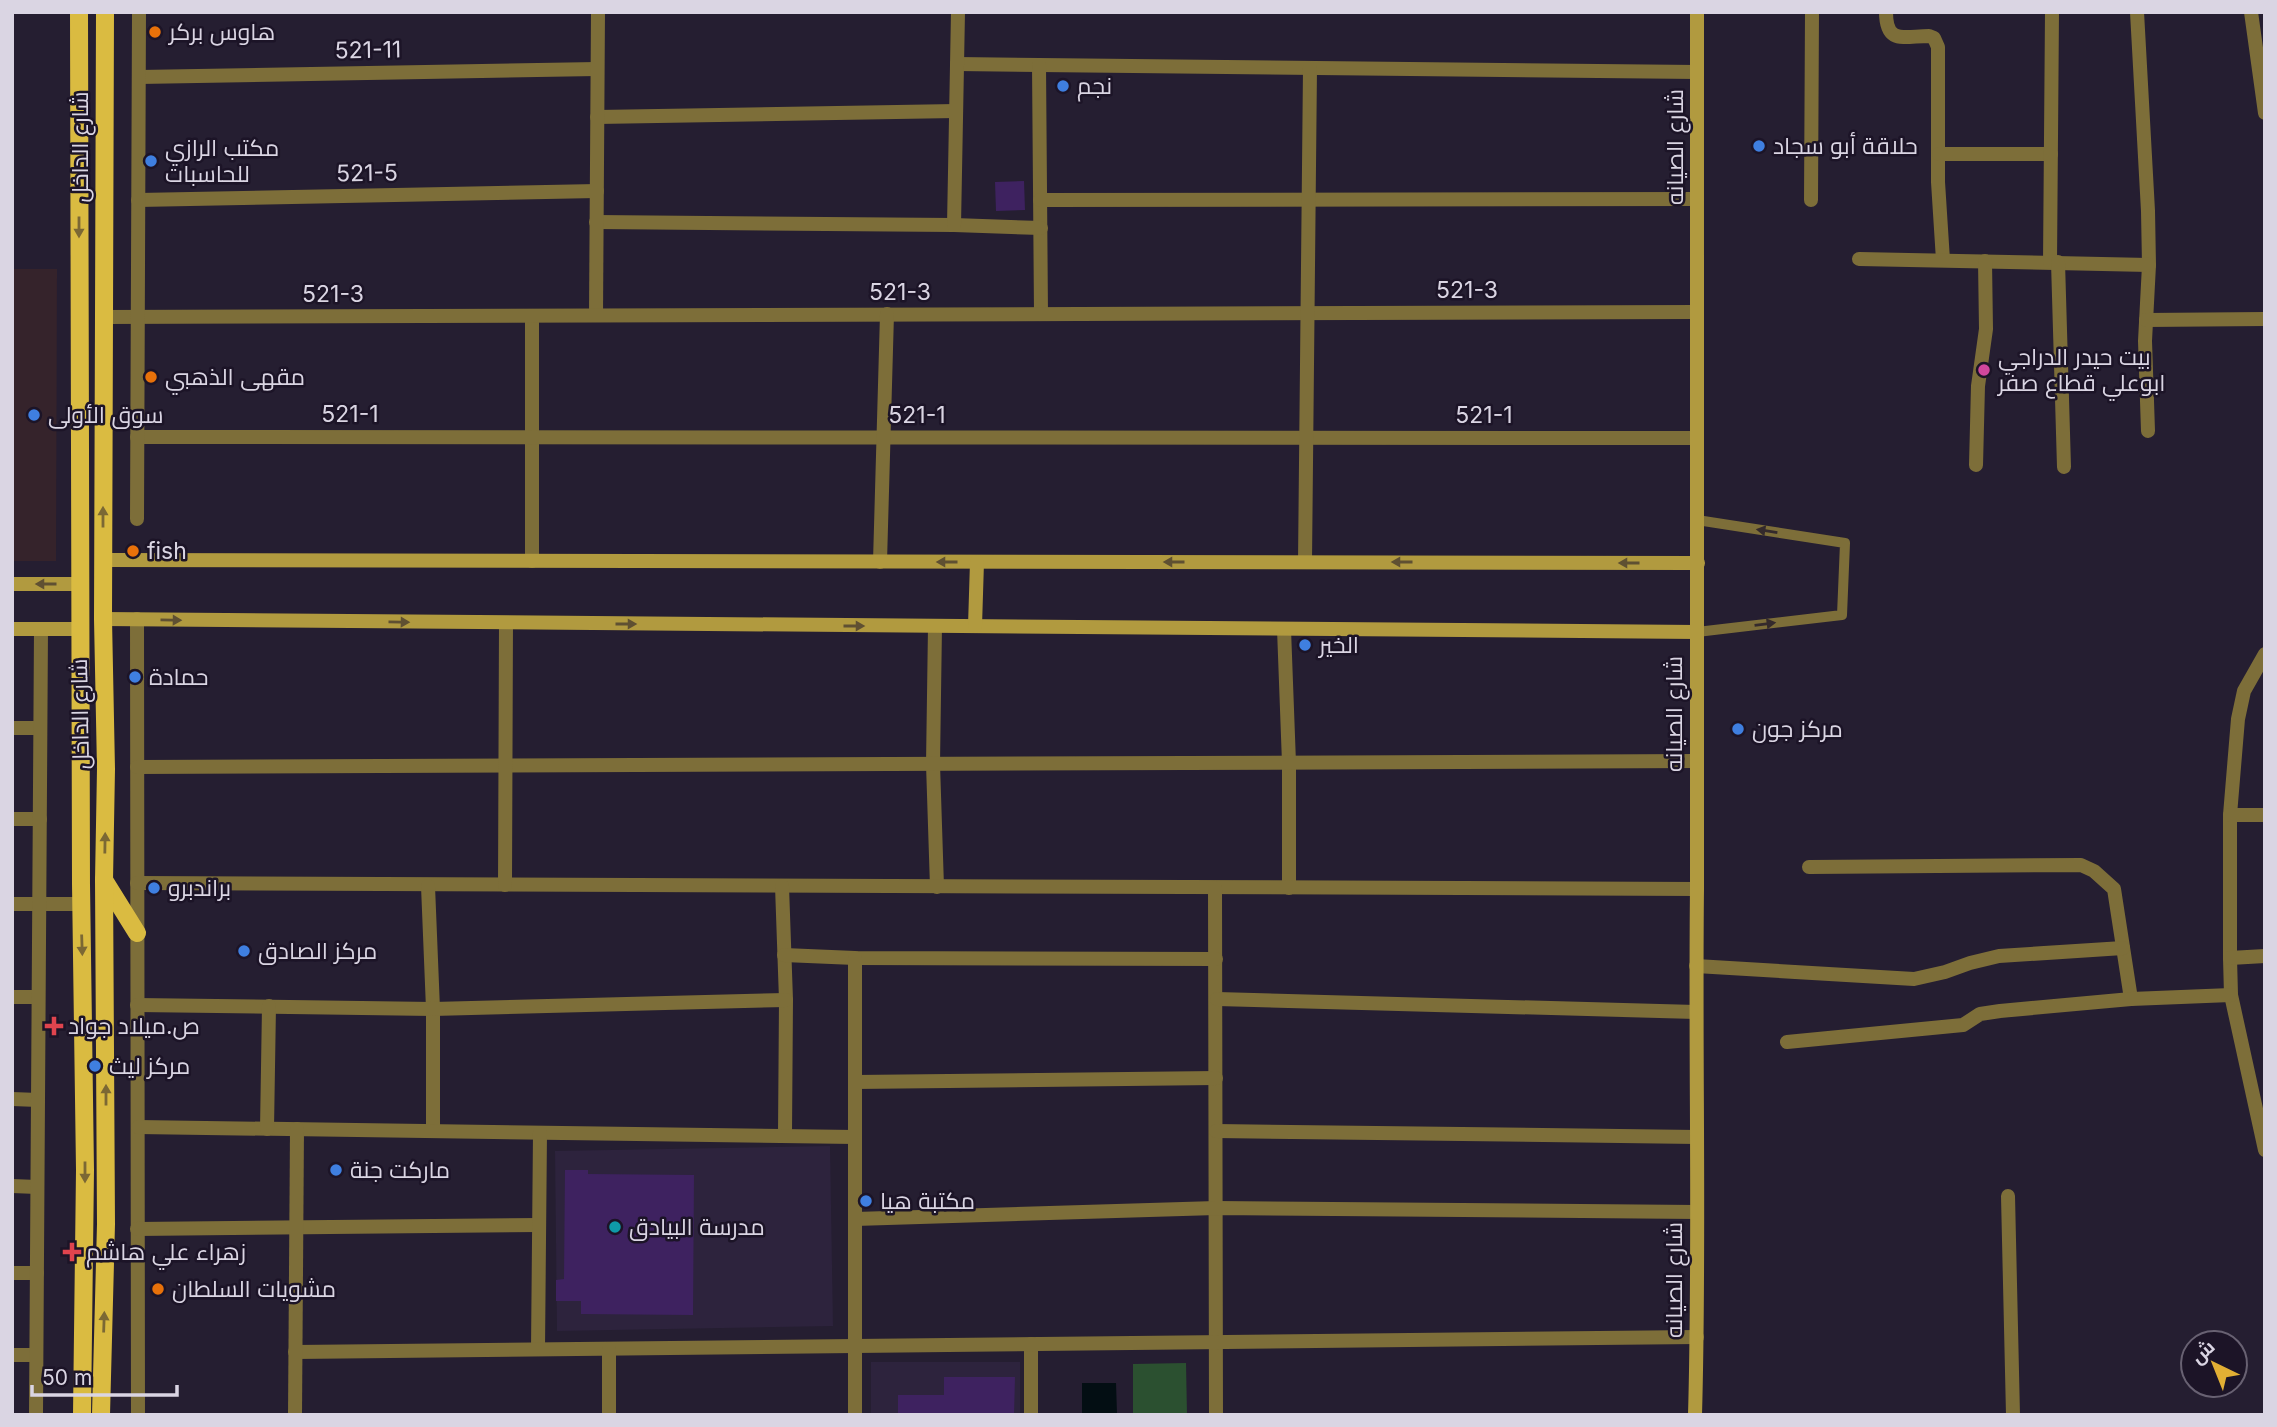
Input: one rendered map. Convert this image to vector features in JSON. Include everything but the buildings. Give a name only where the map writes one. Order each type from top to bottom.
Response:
[{"type":"main road","name":"شارع الداخل","points":[[79,12],[81,904],[85,1170],[82,1415]]},
{"type":"main road","name":"شارع الداخل","points":[[101,1415],[106,1224],[104,12]]},
{"type":"main road","points":[[104,880],[137,933]]},
{"type":"street","points":[[137,519],[139,12]]},
{"type":"street","points":[[596,316],[598,12]]},
{"type":"street","points":[[954,225],[958,12]]},
{"type":"street","name":"شارع الصيانه","points":[[1695,1415],[1698,889],[1697,12]]},
{"type":"street","points":[[1811,200],[1812,12]]},
{"type":"street","points":[[1886,12],[1886,25],[1892,34],[1929,36],[1937,42],[1943,260]]},
{"type":"street","points":[[2052,12],[2051,154],[2064,467]]},
{"type":"street","points":[[2137,12],[2149,265],[2146,320],[2148,431]]},
{"type":"street","points":[[2251,12],[2265,113]]},
{"type":"street","points":[[957,64],[1697,72]]},
{"type":"street","points":[[1039,65],[1041,314]]},
{"type":"street","points":[[1305,562],[1310,68]]},
{"type":"street","name":"521-11","points":[[139,77],[597,69]]},
{"type":"street","points":[[597,117],[956,111]]},
{"type":"street","points":[[1939,153],[2051,154]]},
{"type":"street","name":"521-5","points":[[138,200],[597,191]]},
{"type":"street","points":[[1041,200],[1697,199]]},
{"type":"street","points":[[596,222],[1041,228]]},
{"type":"street","points":[[1859,259],[2149,265]]},
{"type":"street","points":[[1976,465],[1978,386],[1986,329],[1984,261]]},
{"type":"street","name":"521-3","points":[[104,317],[1697,312]]},
{"type":"street","points":[[880,562],[887,314]]},
{"type":"street","points":[[532,316],[532,561]]},
{"type":"street","points":[[2146,320],[2265,318]]},
{"type":"street","name":"521-1","points":[[137,437],[1697,438]]},
{"type":"street","points":[[103,560],[1698,563]]},
{"type":"street","points":[[975,626],[977,562]]},
{"type":"street","points":[[12,584],[80,584]]},
{"type":"street","points":[[103,619],[1697,632]]},
{"type":"street","points":[[137,620],[138,1415]]},
{"type":"street","points":[[505,886],[506,623]]},
{"type":"street","points":[[935,626],[933,765],[937,887]]},
{"type":"street","points":[[12,629],[80,629]]},
{"type":"street","points":[[36,1415],[41,629]]},
{"type":"street","points":[[1284,629],[1289,763],[1289,888]]},
{"type":"street","points":[[2265,654],[2244,691],[2238,719],[2230,815],[2231,995],[2265,1150]]},
{"type":"street","points":[[12,727],[40,727]]},
{"type":"street","points":[[137,768],[1697,761]]},
{"type":"street","points":[[2230,815],[2265,815]]},
{"type":"street","points":[[12,819],[40,819]]},
{"type":"street","points":[[1809,867],[2081,865],[2094,871],[2114,889],[2132,999]]},
{"type":"street","points":[[137,883],[1698,889]]},
{"type":"street","points":[[428,886],[433,1009],[433,1131]]},
{"type":"street","points":[[782,886],[786,1000],[785,1134]]},
{"type":"street","points":[[1215,888],[1216,1415]]},
{"type":"street","points":[[12,904],[81,904]]},
{"type":"street","points":[[1696,965],[1914,979],[1999,956],[2123,948]]},
{"type":"street","points":[[783,955],[855,958],[1216,959]]},
{"type":"street","points":[[2230,958],[2265,956]]},
{"type":"street","points":[[855,958],[855,1415]]},
{"type":"street","points":[[1787,1042],[1963,1025],[1980,1014],[1989,1012],[2132,999],[2231,995]]},
{"type":"street","points":[[12,998],[38,998]]},
{"type":"street","points":[[1217,999],[1696,1012]]},
{"type":"street","points":[[137,1005],[433,1009],[786,1000]]},
{"type":"street","points":[[267,1129],[269,1006]]},
{"type":"street","points":[[855,1082],[1216,1078]]},
{"type":"street","points":[[12,1100],[38,1100]]},
{"type":"street","points":[[138,1127],[855,1137]]},
{"type":"street","points":[[295,1415],[297,1129]]},
{"type":"street","points":[[1216,1131],[1697,1136]]},
{"type":"street","points":[[538,1349],[540,1133]]},
{"type":"street","points":[[12,1186],[37,1187]]},
{"type":"street","points":[[2008,1196],[2013,1415]]},
{"type":"street","points":[[855,1219],[1216,1208],[1697,1212]]},
{"type":"street","points":[[138,1229],[539,1225]]},
{"type":"street","points":[[12,1272],[37,1273]]},
{"type":"street","points":[[295,1352],[1697,1337]]},
{"type":"street","points":[[1031,1344],[1031,1415]]},
{"type":"street","points":[[609,1349],[609,1415]]},
{"type":"street","points":[[12,1356],[36,1355]]},
{"type":"lane","points":[[1697,520],[1845,543],[1842,615],[1697,632]]},
{"type":"shaded area","name":"سوق الأولى","points":[[12,269],[57,269],[56,561],[12,561]]},
{"type":"shaded area","points":[[830,1146],[833,1326],[557,1331],[555,1151]]},
{"type":"shaded area","points":[[871,1362],[1020,1362],[1020,1415],[871,1415]]},
{"type":"shaded area","points":[[1082,1383],[1116,1383],[1117,1415],[1082,1415]]},
{"type":"green space","points":[[1186,1363],[1187,1415],[1133,1415],[1133,1364]]},
{"type":"place","name":"هاوس بركر","points":[[155,32]]},
{"type":"place","name":"نجم","points":[[1063,86]]},
{"type":"place","name":"حلاقة أبو سجاد","points":[[1759,146]]},
{"type":"place","name":"مكتب الرازي للحاسبات","points":[[151,161]]},
{"type":"place","name":"بيت حيدر الدراجي ابوعلي قطاع صفر","points":[[1984,370]]},
{"type":"place","name":"مقهى الذهبي","points":[[151,377]]},
{"type":"place","name":"سوق الأولى","points":[[34,415]]},
{"type":"place","name":"fish","points":[[133,551]]},
{"type":"place","name":"الخير","points":[[1305,645]]},
{"type":"place","name":"حمادة","points":[[135,677]]},
{"type":"place","name":"مركز جون","points":[[1738,729]]},
{"type":"place","name":"براندبرو","points":[[154,888]]},
{"type":"place","name":"مركز الصادق","points":[[244,951]]},
{"type":"place","name":"ص.ميلاد جواد","points":[[54,1026]]},
{"type":"place","name":"مركز ليث","points":[[95,1066]]},
{"type":"place","name":"ماركت جنة","points":[[336,1170]]},
{"type":"place","name":"مكتبة هيا","points":[[866,1201]]},
{"type":"place","name":"مدرسة البيادق","points":[[615,1227]]},
{"type":"place","name":"زهراء علي هاشم","points":[[72,1252]]},
{"type":"place","name":"مشويات السلطان","points":[[158,1289]]}]
